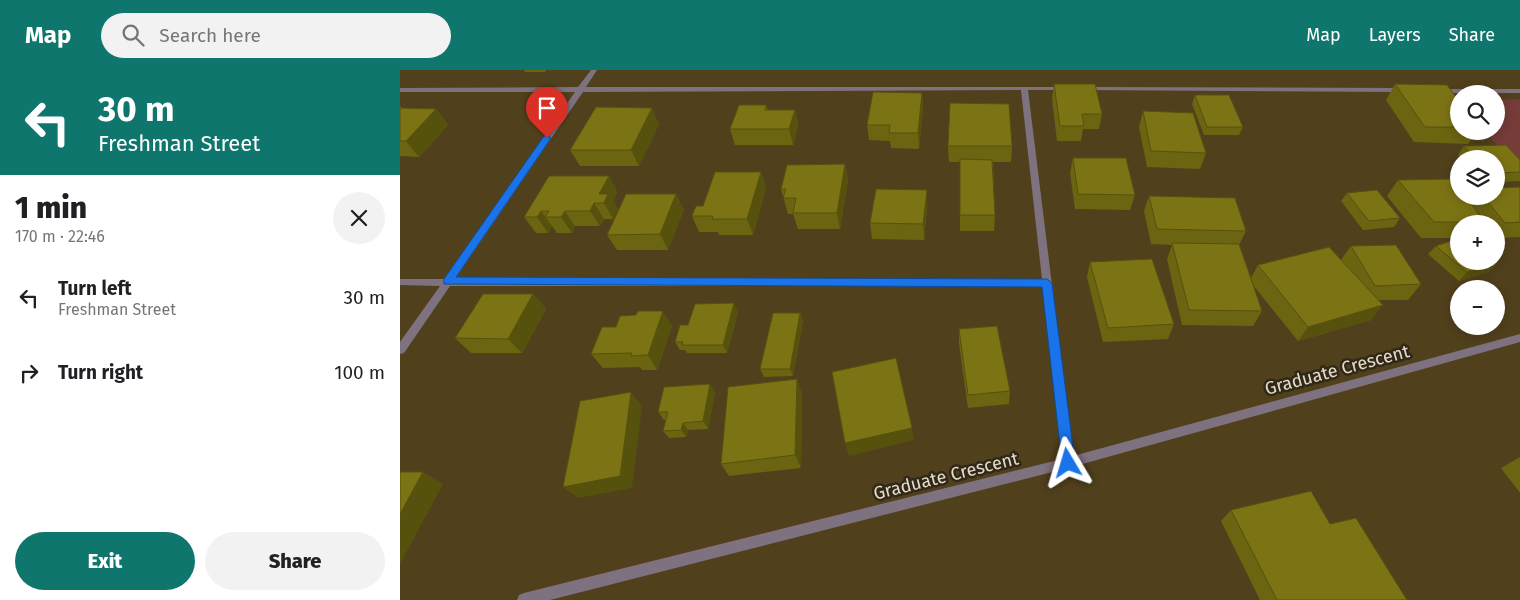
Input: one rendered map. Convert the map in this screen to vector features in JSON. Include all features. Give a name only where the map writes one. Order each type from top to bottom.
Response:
[{"type":"street","points":[[400,350],[594,70]]},
{"type":"street","points":[[1024,88],[1068,463]]},
{"type":"street","points":[[400,90],[1024,88],[1411,90]]},
{"type":"street","points":[[1431,91],[1520,91]]},
{"type":"street","points":[[400,282],[1047,283]]},
{"type":"street","name":"Graduate Crescent","points":[[524,600],[1068,463],[1520,338]]},
{"type":"shaded area","points":[[1520,99],[1520,173],[1505,155],[1505,150],[1501,150],[1492,140],[1505,140],[1505,100]]},
{"type":"building","points":[[1054,84],[1095,84],[1102,114],[1082,114],[1084,126],[1060,126]]},
{"type":"building","points":[[1395,84],[1447,85],[1450,89],[1450,127],[1425,127]]},
{"type":"building","points":[[873,92],[922,93],[918,133],[889,133],[890,125],[867,125]]},
{"type":"building","points":[[1195,95],[1229,95],[1243,127],[1207,127]]},
{"type":"building","points":[[950,103],[1009,104],[1012,146],[948,146]]},
{"type":"building","points":[[739,105],[766,105],[765,110],[795,110],[789,129],[730,129]]},
{"type":"building","points":[[596,107],[652,108],[631,150],[570,150]]},
{"type":"building","points":[[401,108],[436,109],[406,141],[400,141]]},
{"type":"building","points":[[1143,111],[1193,113],[1206,153],[1151,151]]},
{"type":"building","points":[[1506,145],[1520,160],[1520,172],[1505,173],[1505,150],[1467,150],[1464,146]]},
{"type":"building","points":[[1073,158],[1126,158],[1135,195],[1078,194]]},
{"type":"building","points":[[960,159],[992,160],[995,215],[960,215]]},
{"type":"building","points":[[845,164],[837,213],[793,213],[796,198],[783,198],[786,189],[781,189],[787,165]]},
{"type":"building","points":[[715,172],[761,172],[747,219],[712,219],[713,216],[692,216],[696,206],[703,206]]},
{"type":"building","points":[[549,176],[609,176],[599,194],[608,194],[604,203],[594,203],[590,211],[565,211],[561,217],[545,217],[549,211],[541,211],[537,217],[524,217]]},
{"type":"building","points":[[1450,179],[1450,205],[1472,205],[1480,215],[1450,215],[1450,222],[1434,222],[1398,180]]},
{"type":"building","points":[[1520,187],[1520,222],[1505,223],[1505,215],[1498,215],[1490,205],[1505,205],[1505,188]]},
{"type":"building","points":[[876,189],[927,190],[923,224],[870,223]]},
{"type":"building","points":[[1377,190],[1400,218],[1369,221],[1347,193]]},
{"type":"building","points":[[626,194],[676,194],[660,234],[607,235]]},
{"type":"building","points":[[1149,196],[1235,198],[1246,231],[1157,229]]},
{"type":"building","points":[[1450,241],[1450,258],[1436,246]]},
{"type":"building","points":[[1172,243],[1239,244],[1262,311],[1189,310]]},
{"type":"building","points":[[1396,245],[1421,284],[1375,286],[1351,246]]},
{"type":"building","points":[[1329,247],[1383,305],[1308,327],[1258,265]]},
{"type":"building","points":[[1152,259],[1174,324],[1108,328],[1090,262]]},
{"type":"building","points":[[483,294],[533,294],[508,339],[455,338]]},
{"type":"building","points":[[734,303],[723,345],[682,345],[683,342],[675,342],[680,325],[688,325],[695,304]]},
{"type":"building","points":[[638,311],[663,311],[648,355],[631,356],[632,353],[591,354],[602,327],[616,327],[620,316],[636,315]]},
{"type":"building","points":[[773,313],[800,313],[790,369],[760,369]]},
{"type":"building","points":[[997,326],[1010,391],[968,395],[959,329]]},
{"type":"building","points":[[896,358],[912,428],[845,443],[832,372]]},
{"type":"building","points":[[797,379],[795,455],[721,464],[728,387]]},
{"type":"building","points":[[710,384],[703,421],[683,423],[681,430],[663,431],[668,412],[658,412],[664,387]]},
{"type":"building","points":[[631,392],[620,476],[563,487],[580,401]]},
{"type":"building","points":[[400,472],[423,472],[400,514]]},
{"type":"building","points":[[1311,491],[1330,524],[1356,518],[1407,600],[1277,600],[1231,510]]},
{"type":"route","points":[[547,138],[448,281],[1047,283],[1068,463]]}]
